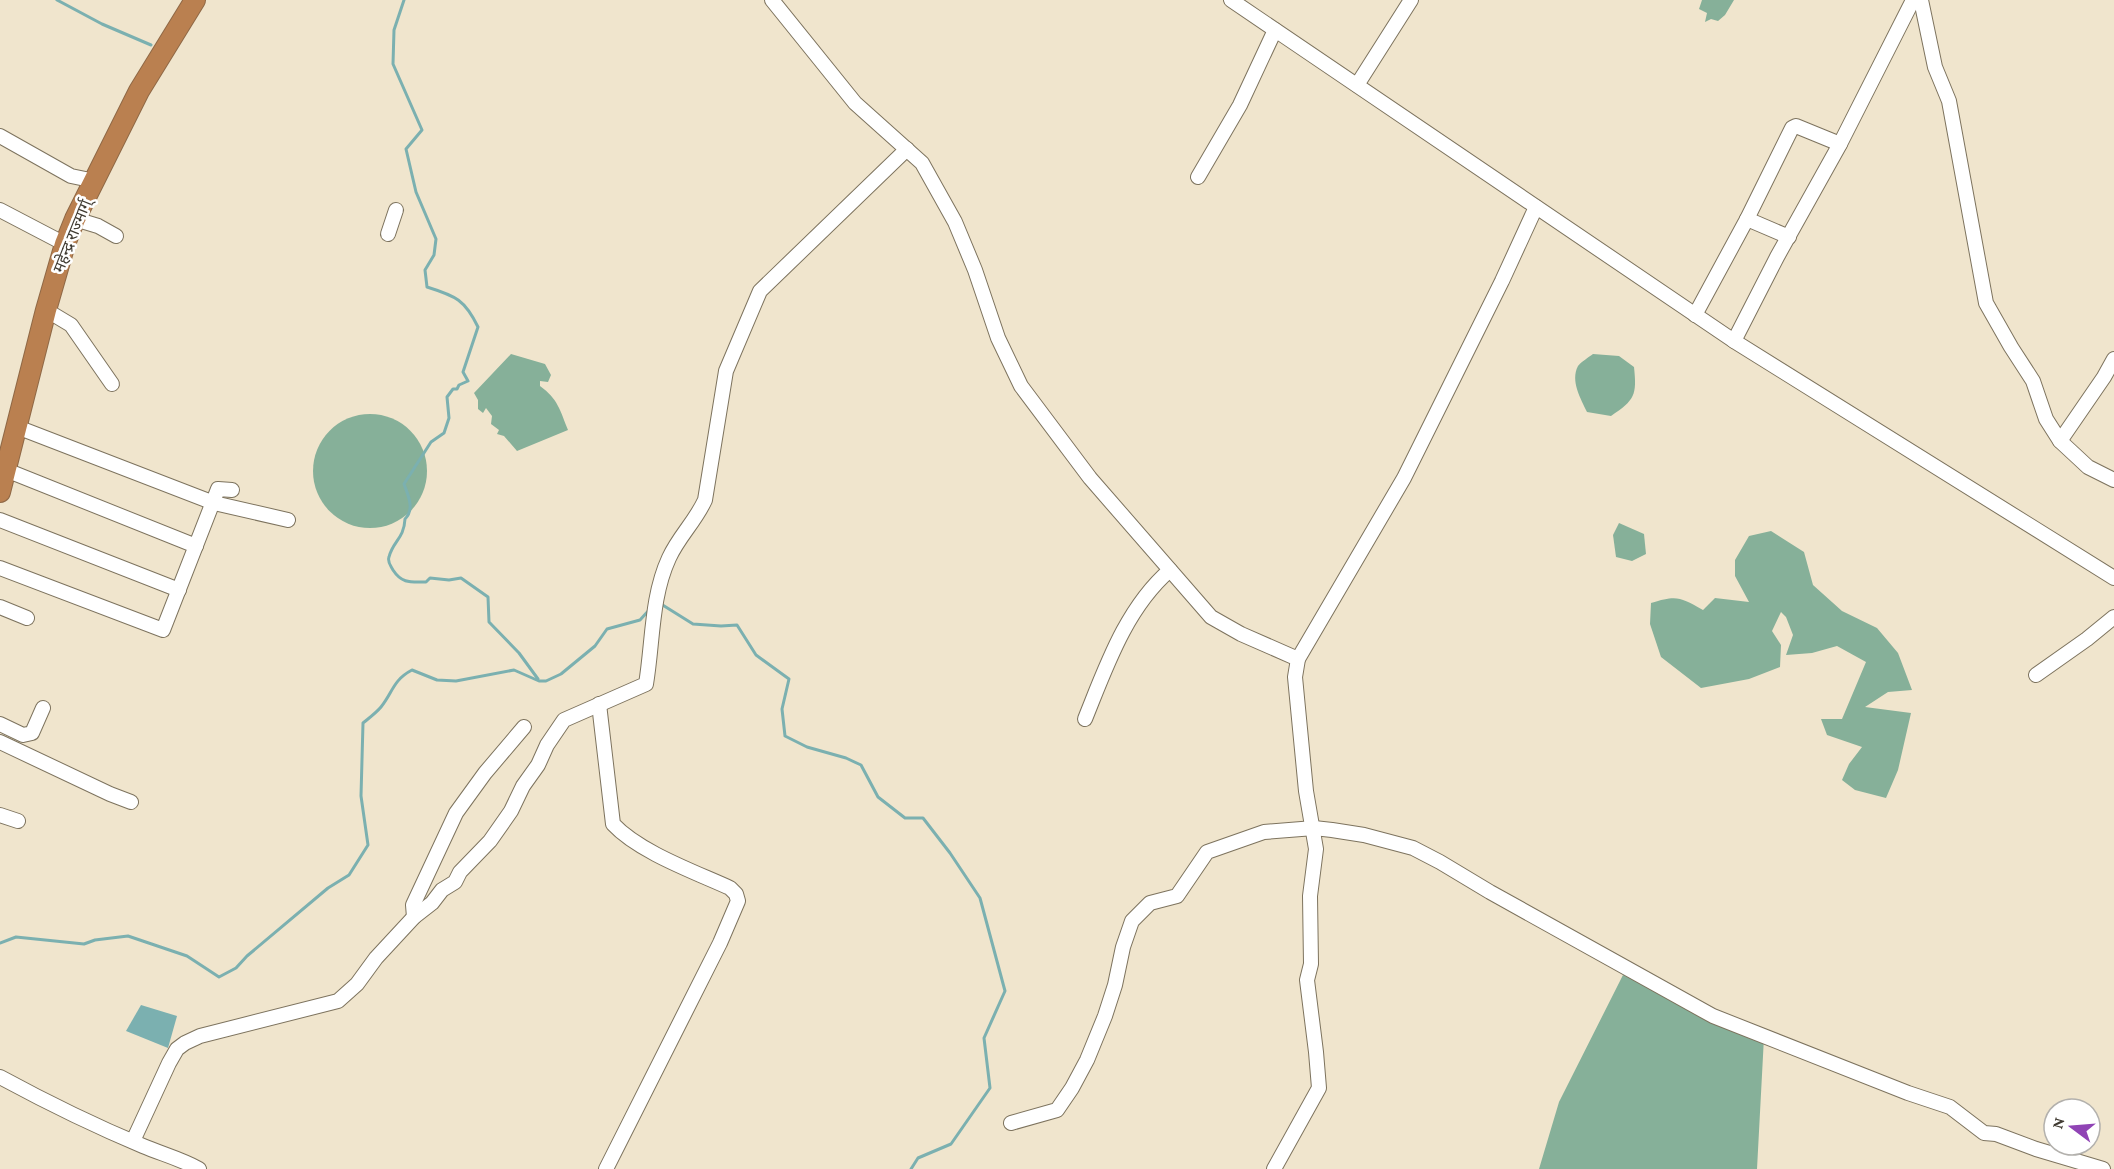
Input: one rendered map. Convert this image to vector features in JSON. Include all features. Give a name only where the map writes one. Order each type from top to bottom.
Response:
[{"type":"highway","name":"महेन्द्र राज्मार्ग्","points":[[0,492],[64,244],[139,91],[195,0]]},
{"type":"street","points":[[772,0],[855,103],[922,163],[955,222],[998,339],[1021,386],[1090,478],[1211,617],[1241,634],[1298,659]]},
{"type":"street","points":[[1357,85],[1411,0]]},
{"type":"street","points":[[1734,341],[1840,144],[1912,0]]},
{"type":"street","points":[[1921,0],[1935,67],[1949,101],[1986,303],[2034,381],[2046,419],[2060,441],[2088,467],[2114,480]]},
{"type":"street","points":[[1238,2],[1275,30],[1734,341],[2113,576]]},
{"type":"street","points":[[1198,177],[1240,105],[1275,30]]},
{"type":"street","points":[[1695,315],[1793,127],[1796,126],[1840,144]]},
{"type":"street","points":[[0,136],[71,176],[95,181]]},
{"type":"street","points":[[133,1141],[177,1049],[200,1036],[338,1001],[357,984],[376,958],[414,917],[432,903],[442,890],[455,882],[460,872],[490,841],[511,811],[523,786],[564,720],[646,684],[658,588],[679,538],[698,516],[705,500],[726,371],[760,291],[907,149]]},
{"type":"street","points":[[1280,1167],[1319,1088],[1307,980],[1311,964],[1310,896],[1316,849],[1306,791],[1295,677],[1298,659],[1404,478],[1502,281],[1536,207]]},
{"type":"street","points":[[0,210],[64,244]]},
{"type":"street","points":[[388,234],[396,210]]},
{"type":"street","points":[[75,219],[99,226],[116,236]]},
{"type":"street","points":[[1747,219],[1789,237]]},
{"type":"street","points":[[46,310],[71,325],[112,384]]},
{"type":"street","points":[[2060,441],[2114,359]]},
{"type":"street","points":[[17,427],[214,503],[288,520]]},
{"type":"street","points":[[6,470],[196,546]]},
{"type":"street","points":[[0,568],[163,630],[218,489],[232,490]]},
{"type":"street","points":[[0,520],[179,590]]},
{"type":"street","points":[[1085,719],[1118,642],[1133,615],[1154,584],[1170,570]]},
{"type":"street","points":[[0,607],[27,618]]},
{"type":"street","points":[[2036,675],[2114,617]]},
{"type":"street","points":[[599,704],[613,824],[622,834],[660,855],[730,888],[736,894],[738,901],[720,944],[606,1169]]},
{"type":"street","points":[[0,724],[23,735],[32,733],[43,708]]},
{"type":"street","points":[[414,917],[412,905],[456,813],[484,773],[524,727]]},
{"type":"street","points":[[0,742],[130,802]]},
{"type":"street","points":[[0,815],[18,821]]},
{"type":"street","points":[[1011,1123],[1057,1110],[1072,1088],[1105,1016],[1132,921],[1150,903],[1178,896],[1207,852],[1264,832],[1314,828],[1364,835],[1413,848],[1713,1016],[1908,1093],[1950,1107],[1984,1133],[1996,1134],[2036,1149],[2103,1169]]},
{"type":"street","points":[[0,1077],[133,1141],[185,1161],[199,1169]]},
{"type":"green space","points":[[1702,0],[1734,0],[1725,15],[1718,21],[1711,19],[1705,22],[1707,13],[1699,9]]},
{"type":"green space","points":[[511,354],[545,364],[551,375],[548,382],[540,381],[540,386],[555,400],[568,430],[517,451],[504,436],[497,434],[499,430],[491,424],[492,416],[486,408],[483,413],[478,409],[478,400],[474,393]]},
{"type":"green space","points":[[1593,354],[1619,356],[1634,367],[1633,396],[1625,406],[1611,416],[1587,412],[1577,390],[1575,378],[1578,366]]},
{"type":"green space","points":[[370,414],[392,418],[402,423],[418,439],[423,449],[427,471],[423,493],[418,503],[402,519],[392,524],[370,528],[348,524],[338,519],[322,503],[317,493],[313,471],[317,449],[322,439],[338,423],[348,418]]},
{"type":"green space","points":[[1619,523],[1644,534],[1646,554],[1632,561],[1616,557],[1613,535]]},
{"type":"green space","points":[[1771,531],[1804,552],[1813,585],[1842,611],[1877,628],[1898,653],[1912,690],[1888,692],[1865,707],[1911,713],[1898,770],[1886,798],[1855,790],[1842,780],[1849,764],[1862,747],[1827,735],[1821,719],[1842,719],[1866,662],[1837,646],[1812,653],[1786,655],[1793,635],[1786,617],[1781,612],[1772,631],[1781,645],[1780,667],[1749,679],[1701,688],[1661,657],[1650,624],[1651,603],[1673,598],[1689,602],[1703,610],[1715,598],[1749,602],[1735,576],[1735,560],[1749,536]]},
{"type":"green space","points":[[1623,975],[1764,1037],[1757,1169],[1539,1169],[1559,1102]]},
{"type":"water","points":[[141,1005],[177,1016],[168,1048],[126,1031]]},
{"type":"waterway","points":[[57,0],[102,24],[151,45]]},
{"type":"waterway","points":[[404,0],[394,30],[393,64],[422,130],[406,149],[416,192],[436,239],[434,255],[425,270],[427,287],[458,300],[469,311],[478,327],[463,372],[468,381],[459,385],[457,389],[453,389],[447,397],[449,418],[444,433],[431,442],[404,484],[410,502],[410,511],[388,561],[396,575],[403,580],[426,582],[430,578],[449,580],[461,578],[488,597],[489,622],[519,653],[538,679]]},
{"type":"waterway","points":[[661,604],[693,624],[737,625],[756,655],[789,679],[782,709],[785,736],[807,747],[846,758],[861,765],[878,797],[905,818],[923,818],[980,898],[1005,991],[984,1038],[990,1088],[951,1144],[918,1158],[911,1169]]},
{"type":"waterway","points":[[0,943],[16,937],[84,944],[95,940],[128,936],[187,956],[219,977],[236,968],[247,956],[328,888],[349,875],[368,845],[361,796],[363,723],[381,707],[401,678],[412,670],[437,680],[456,681],[514,670],[539,681],[546,681],[561,674],[595,646],[607,629],[640,620],[650,609]]}]
